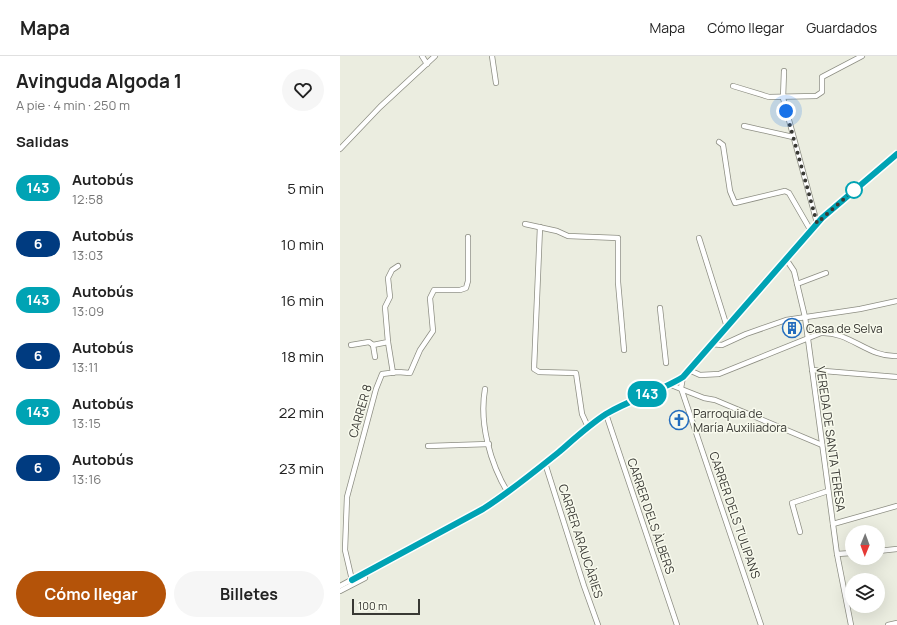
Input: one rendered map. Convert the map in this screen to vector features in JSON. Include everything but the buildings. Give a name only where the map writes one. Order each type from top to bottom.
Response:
[{"type":"street","points":[[422,56],[427,64]]},
{"type":"street","points":[[340,149],[380,107],[435,56]]},
{"type":"street","points":[[492,56],[496,83]]},
{"type":"street","points":[[733,86],[769,97],[783,98],[820,94],[822,92],[822,77],[862,56]]},
{"type":"street","points":[[784,72],[783,98],[817,223]]},
{"type":"street","points":[[744,126],[793,137]]},
{"type":"street","points":[[719,142],[723,145],[730,191],[736,203],[785,191],[789,193],[811,231]]},
{"type":"street","points":[[340,586],[470,517],[508,493],[606,414],[632,401],[671,385],[683,377],[817,223],[897,154]]},
{"type":"street","points":[[525,224],[558,231],[568,236],[618,238],[618,282],[624,350]]},
{"type":"street","points":[[540,227],[534,369],[539,372],[576,373],[582,414],[588,427]]},
{"type":"street","name":"CARRER 8","points":[[352,580],[345,550],[347,497],[376,389],[382,374],[410,373],[420,350],[433,331],[430,298],[432,292],[434,290],[460,290],[466,288],[468,280],[468,237]]},
{"type":"street","points":[[699,238],[726,327]]},
{"type":"street","name":"VEREDA DE SANTA TERESA","points":[[786,259],[794,271],[804,316],[837,554],[852,625]]},
{"type":"street","points":[[393,373],[388,342],[385,307],[390,296],[388,278],[392,270],[398,266]]},
{"type":"street","points":[[798,284],[826,273]]},
{"type":"street","points":[[711,344],[722,346],[772,324],[804,316],[860,309],[897,301]]},
{"type":"street","points":[[660,308],[666,363]]},
{"type":"street","points":[[689,370],[700,375],[718,374],[821,332],[837,333],[882,355],[897,356]]},
{"type":"street","points":[[351,345],[369,342],[373,345],[388,342]]},
{"type":"street","points":[[373,345],[375,357]]},
{"type":"street","points":[[812,370],[897,377]]},
{"type":"street","name":"CARRER DELS TULIPANS","points":[[683,377],[681,388],[761,625]]},
{"type":"street","points":[[671,385],[704,398],[715,400],[822,445]]},
{"type":"street","points":[[485,389],[483,418],[489,444],[502,484],[508,493]]},
{"type":"street","name":"CARRER DELS ÀLBERS","points":[[606,414],[677,625]]},
{"type":"street","points":[[428,446],[489,444]]},
{"type":"street","name":"CARRER ARAUCÀRIES","points":[[545,463],[598,625]]},
{"type":"street","points":[[800,532],[792,503],[828,491]]},
{"type":"street","points":[[833,524],[897,506]]},
{"type":"street","points":[[885,550],[897,549]]},
{"type":"street","points":[[837,554],[845,553]]},
{"type":"street","points":[[340,591],[365,578]]},
{"type":"street","points":[[888,625],[897,623]]},
{"type":"bus line","name":"143","points":[[352,580],[436,535],[504,496],[606,414],[632,401],[671,385],[683,377],[822,218],[897,154]]},
{"type":"place","name":"Casa de Selva","points":[[792,328]]},
{"type":"place","name":"Parroquia de María Auxiliadora","points":[[679,420]]},
{"type":"route","points":[[786,111],[817,223],[854,190]]}]
